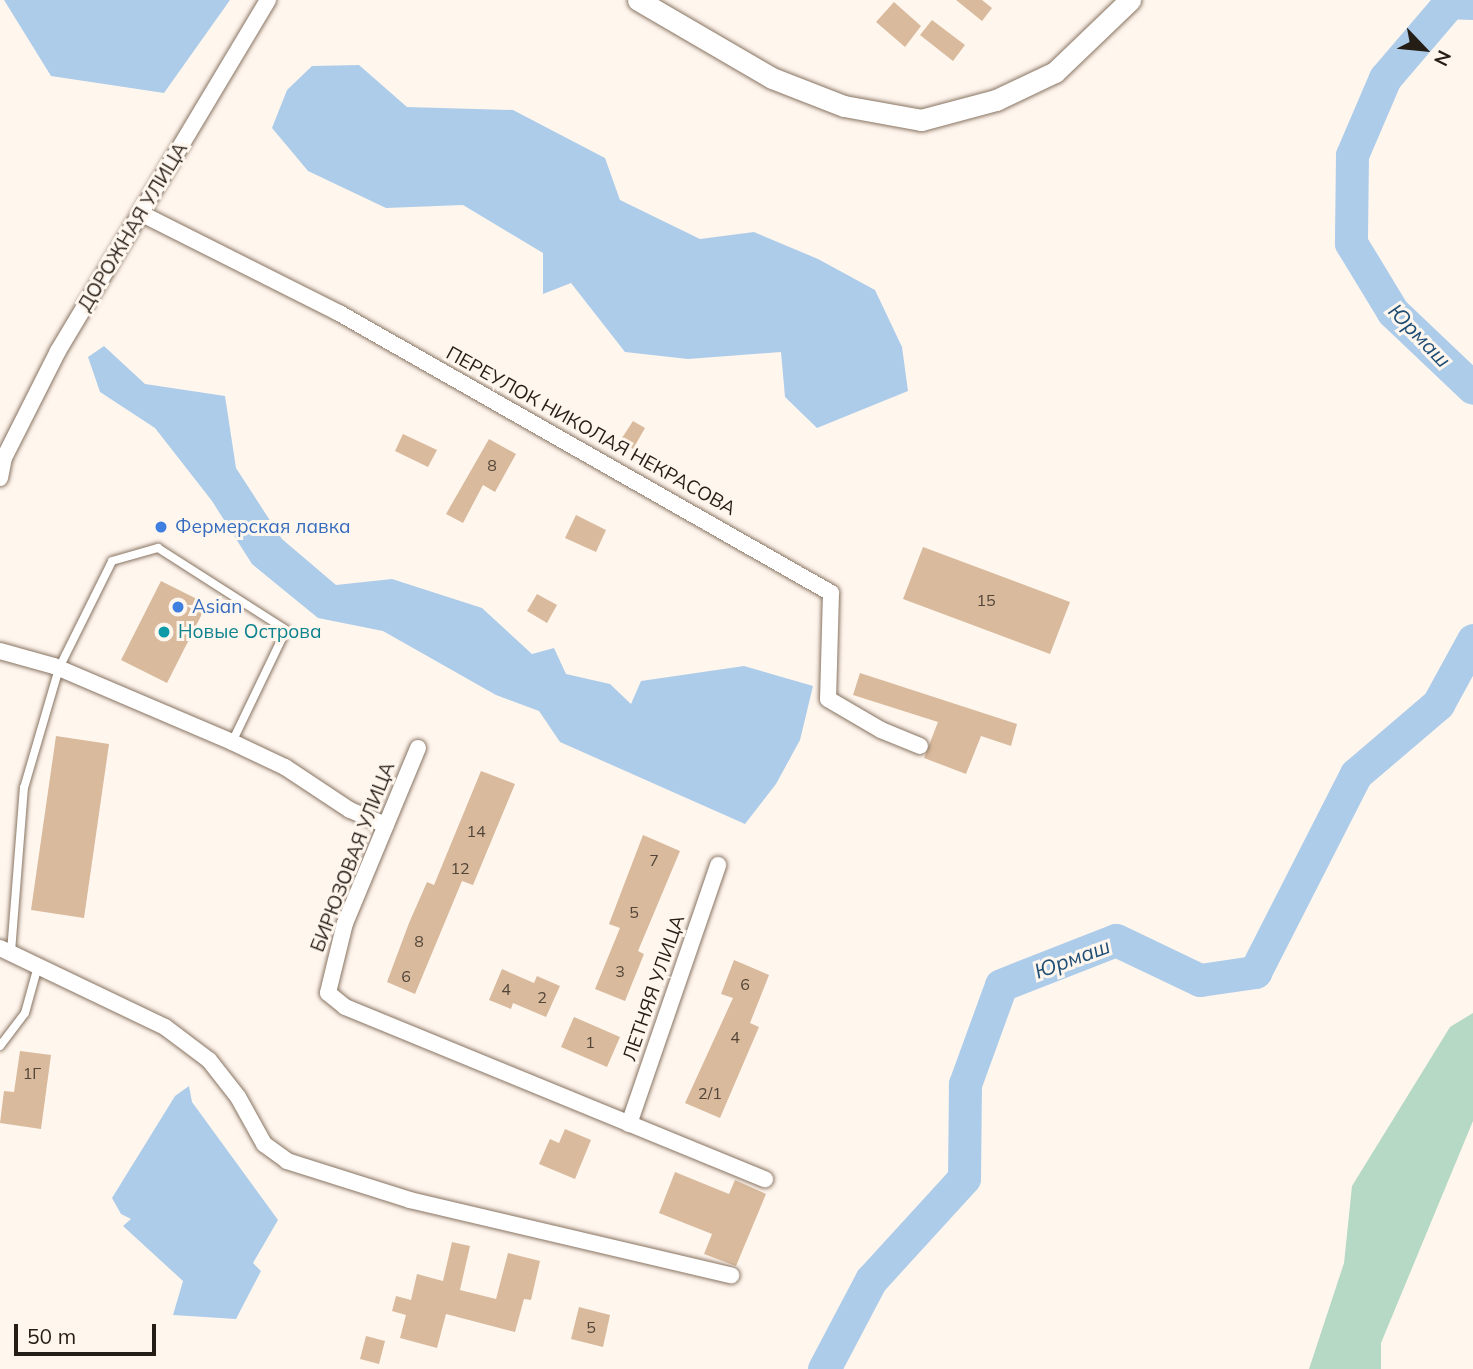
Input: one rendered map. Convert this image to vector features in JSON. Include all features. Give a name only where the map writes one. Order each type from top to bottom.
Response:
[{"type":"street","name":"ДОРОЖНАЯ УЛИЦА","points":[[0,478],[2,457],[58,351],[268,0]]},
{"type":"street","points":[[638,0],[772,78],[844,106],[921,120],[996,100],[1055,72],[1130,0]]},
{"type":"street","name":"ПЕРЕУЛОК НИКОЛАЯ НЕКРАСОВА","points":[[142,214],[339,313],[831,593],[828,699],[881,730],[920,746]]},
{"type":"street","points":[[0,651],[60,668],[232,742],[285,766],[350,810],[386,825]]},
{"type":"street","name":"БИРЮЗОВАЯ УЛИЦА","points":[[418,748],[345,923],[328,993],[345,1007],[629,1124]]},
{"type":"street","name":"ЛЕТНЯЯ УЛИЦА","points":[[629,1124],[718,865]]},
{"type":"street","points":[[6,950],[164,1027],[209,1060],[238,1097],[264,1144],[286,1161],[422,1204],[731,1275]]},
{"type":"street","points":[[629,1124],[765,1179]]},
{"type":"lane","points":[[6,950],[24,788],[60,668],[112,561],[158,548],[286,631],[232,742]]},
{"type":"lane","points":[[0,1046],[25,1013],[38,965]]},
{"type":"green space","points":[[1473,1013],[1473,1121],[1381,1343],[1381,1369],[1309,1369],[1344,1263],[1352,1186],[1450,1027]]},
{"type":"water","points":[[4,0],[230,0],[164,93],[51,76]]},
{"type":"water","points":[[359,65],[407,107],[513,110],[605,158],[620,200],[700,239],[754,232],[818,259],[875,290],[902,347],[908,391],[817,428],[785,397],[781,352],[688,359],[625,352],[571,283],[543,294],[543,253],[463,205],[386,208],[308,171],[272,128],[287,90],[312,66]]},
{"type":"water","points":[[104,346],[145,384],[225,396],[236,468],[282,539],[336,585],[392,579],[482,608],[532,654],[554,648],[566,674],[610,684],[631,704],[641,681],[744,666],[813,686],[800,740],[776,784],[745,824],[560,742],[539,711],[496,695],[383,631],[318,618],[252,564],[212,501],[155,428],[100,392],[88,357]]},
{"type":"water","points":[[189,1086],[192,1102],[278,1220],[253,1263],[261,1271],[236,1319],[173,1315],[183,1281],[123,1226],[131,1219],[121,1214],[112,1198],[175,1096]]},
{"type":"building","points":[[956,0],[982,0],[992,8],[982,21]]},
{"type":"building","points":[[894,2],[921,26],[905,47],[876,22]]},
{"type":"building","points":[[932,20],[965,45],[953,61],[920,35]]},
{"type":"building","points":[[633,421],[645,428],[633,449],[620,441]]},
{"type":"building","points":[[403,434],[437,450],[428,467],[395,451]]},
{"type":"building","points":[[489,439],[516,454],[495,492],[483,485],[463,523],[446,514]]},
{"type":"building","points":[[576,515],[606,530],[596,552],[565,538]]},
{"type":"building","points":[[923,547],[1070,602],[1050,654],[903,599]]},
{"type":"building","name":"Новые Острова","points":[[161,581],[207,604],[167,683],[121,660]]},
{"type":"building","points":[[537,594],[557,605],[547,623],[527,611]]},
{"type":"building","points":[[860,673],[1017,724],[1011,746],[981,736],[966,774],[924,758],[938,722],[853,695]]},
{"type":"building","points":[[56,736],[109,744],[84,918],[31,910]]},
{"type":"building","points":[[481,771],[515,784],[473,885],[462,881],[415,994],[387,982],[427,882],[434,885]]},
{"type":"building","points":[[643,835],[680,851],[638,951],[644,954],[625,1001],[595,989],[620,928],[609,924]]},
{"type":"building","points":[[734,960],[769,975],[750,1023],[759,1027],[720,1118],[685,1103],[733,998],[721,994]]},
{"type":"building","points":[[502,969],[534,983],[537,976],[560,986],[546,1017],[513,1003],[511,1009],[489,1000]]},
{"type":"building","points":[[574,1017],[620,1037],[607,1067],[561,1047]]},
{"type":"building","points":[[20,1051],[51,1055],[41,1129],[0,1123],[4,1091],[14,1092]]},
{"type":"building","points":[[565,1129],[591,1140],[575,1179],[539,1164],[550,1139],[559,1143]]},
{"type":"building","points":[[675,1172],[729,1194],[735,1180],[766,1194],[736,1266],[704,1254],[712,1234],[659,1213]]},
{"type":"building","points":[[452,1242],[470,1246],[460,1290],[496,1299],[508,1253],[540,1261],[531,1300],[524,1299],[515,1332],[446,1314],[437,1348],[400,1338],[406,1315],[392,1311],[396,1296],[411,1300],[417,1274],[443,1281]]},
{"type":"building","points":[[579,1307],[610,1315],[603,1347],[571,1339]]},
{"type":"building","points":[[366,1336],[385,1341],[379,1364],[360,1359]]},
{"type":"waterway","name":"Юрмаш","points":[[1473,3],[1450,2],[1385,78],[1352,155],[1351,243],[1393,312],[1473,388]]},
{"type":"waterway","name":"Юрмаш","points":[[824,1369],[871,1280],[964,1178],[965,1084],[1001,985],[1116,940],[1200,980],[1255,972],[1356,774],[1438,704],[1473,640]]},
{"type":"place","name":"Фермерская лавка","points":[[161,527]]},
{"type":"place","name":"Asian","points":[[178,607]]},
{"type":"place","name":"Новые Острова","points":[[164,632]]}]
